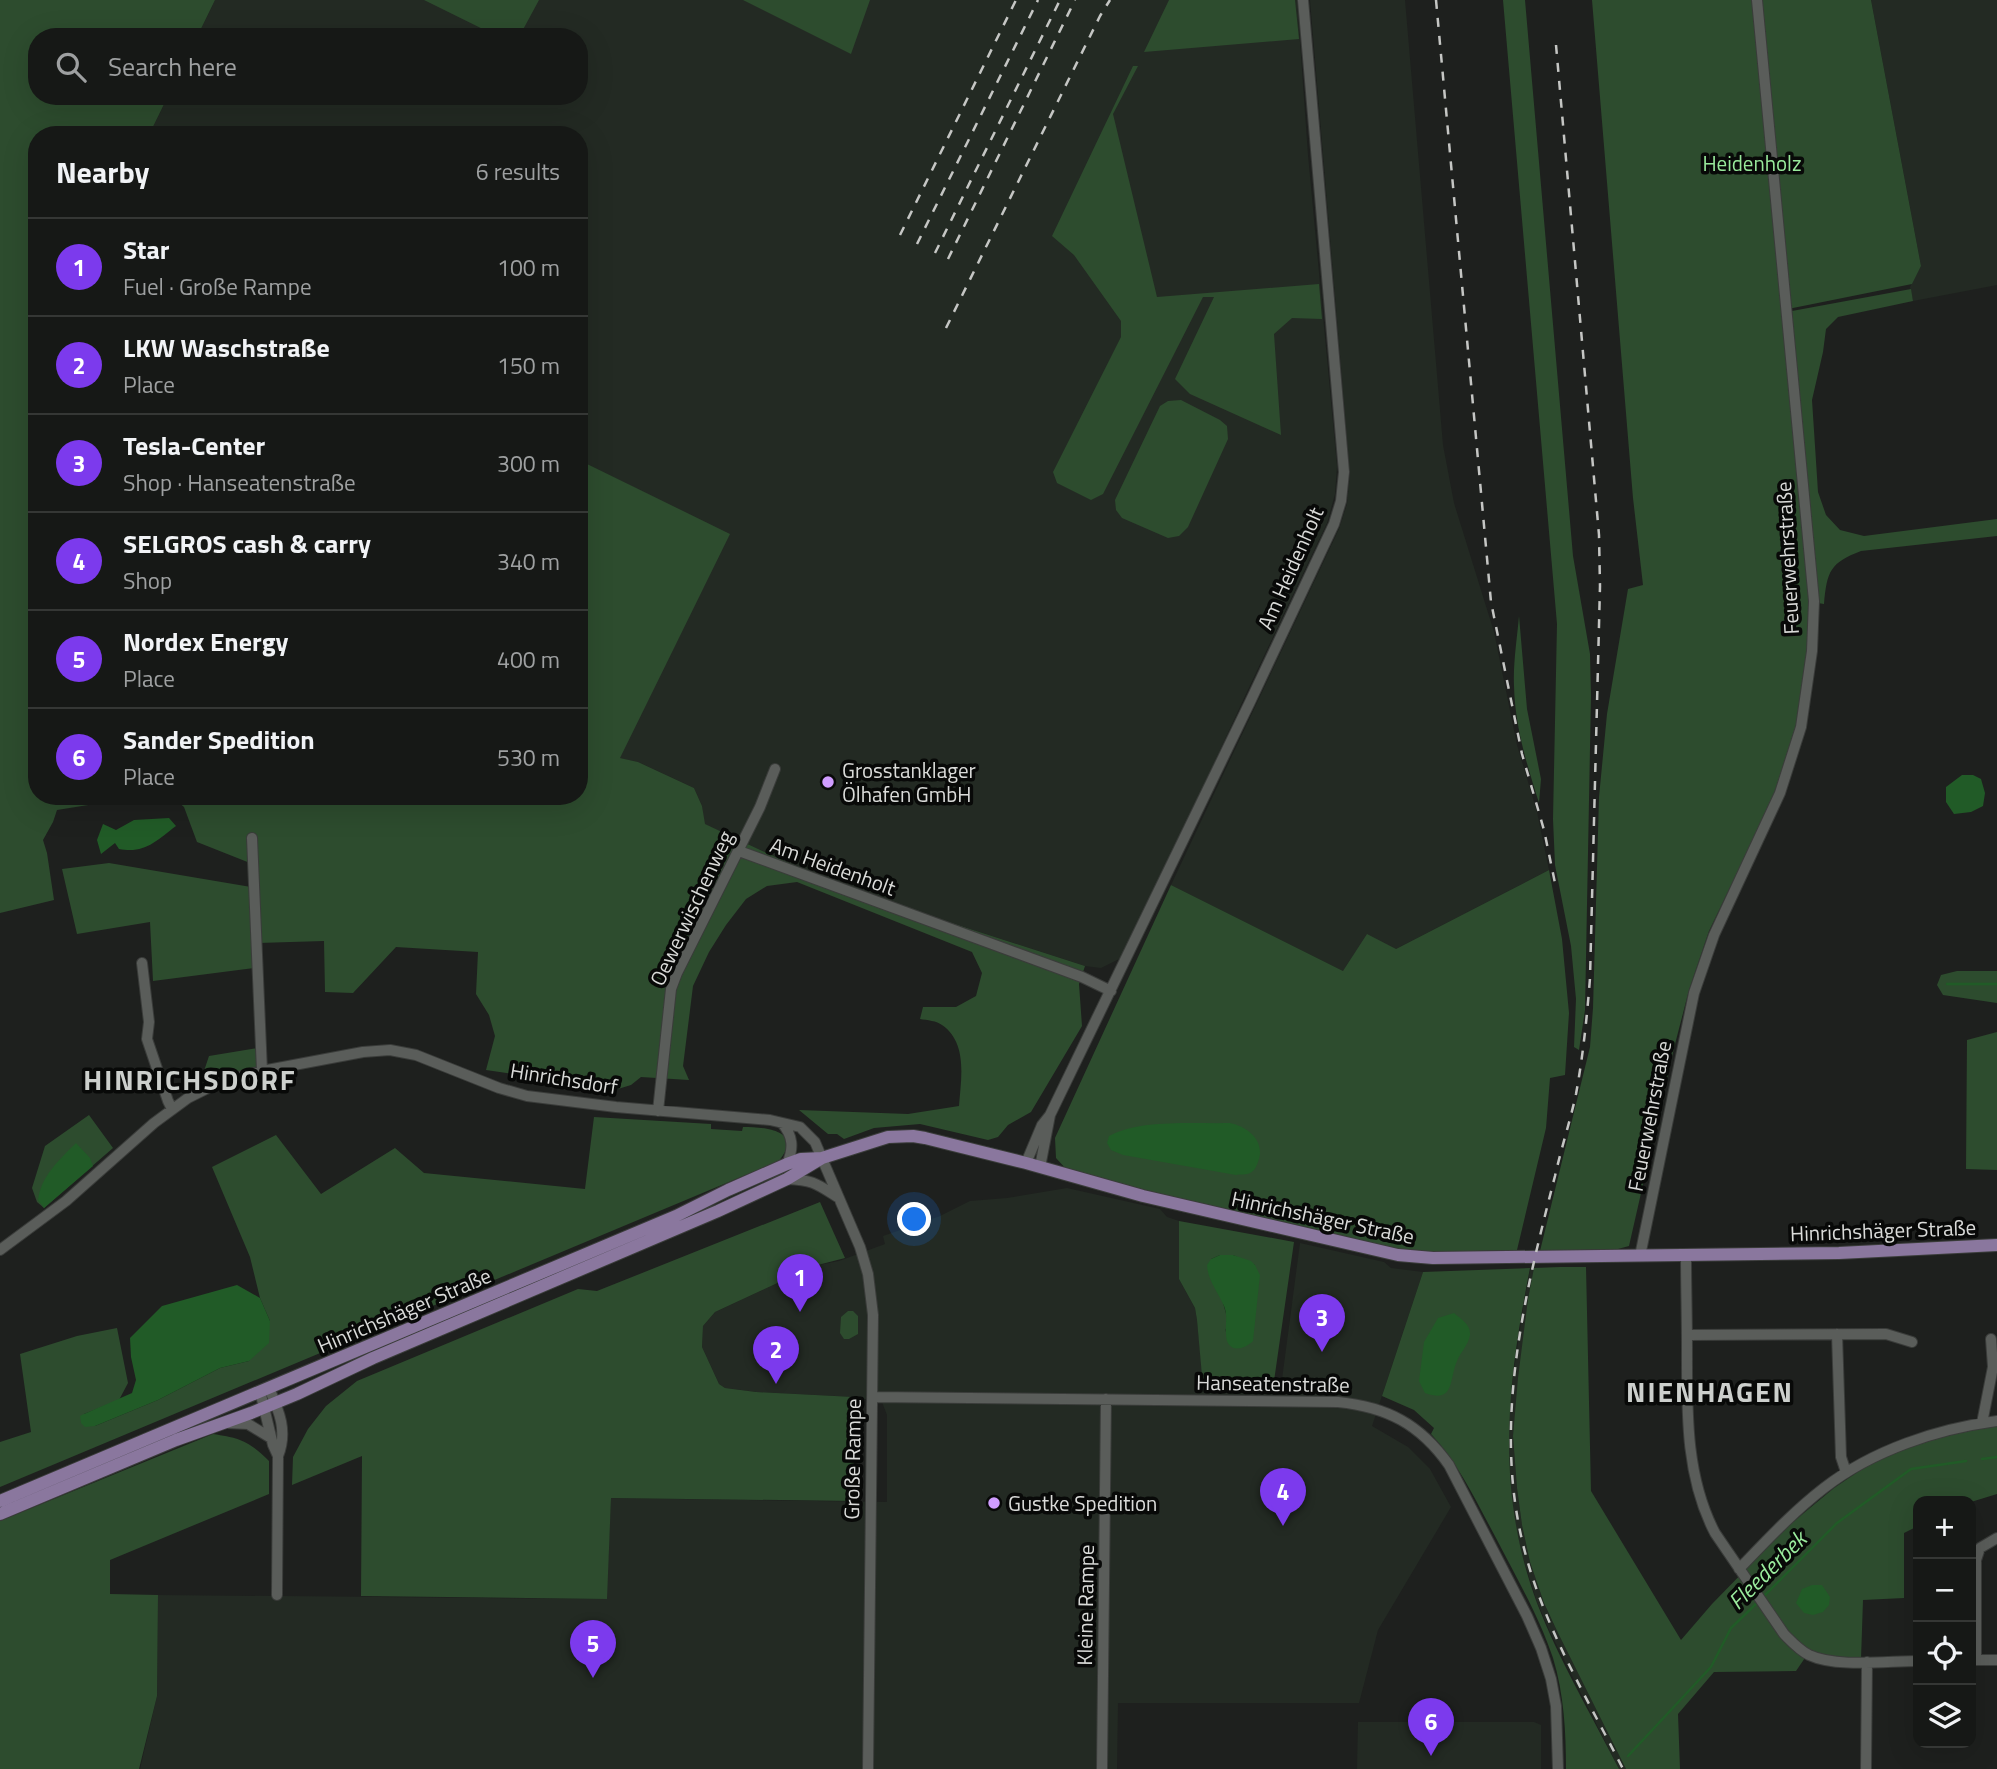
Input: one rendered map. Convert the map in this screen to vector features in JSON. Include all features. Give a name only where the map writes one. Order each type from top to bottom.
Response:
[{"type":"main road","name":"Hinrichshäger Straße","points":[[0,1514],[176,1440],[270,1406],[373,1358],[687,1225],[787,1179],[822,1158],[875,1140],[901,1136],[925,1138],[1143,1196],[1398,1255],[1433,1258],[1640,1256],[1873,1252],[1997,1245]]},
{"type":"main road","name":"Hinrichshäger Straße","points":[[0,1501],[676,1216],[728,1189],[787,1164],[802,1159],[822,1158]]},
{"type":"street","name":"Am Heidenholt","points":[[1027,1163],[1042,1125],[1050,1115],[1111,991],[1334,524],[1340,501],[1344,472],[1303,0]]},
{"type":"street","name":"Feuerwehrstraße","points":[[1640,1256],[1694,992],[1714,935],[1780,793],[1801,727],[1811,651],[1814,601],[1757,0]]},
{"type":"street","name":"Oewerwischenweg","points":[[658,1111],[671,989],[778,770]]},
{"type":"street","points":[[253,838],[262,1071]]},
{"type":"street","name":"Am Heidenholt","points":[[739,851],[1082,977],[1111,991]]},
{"type":"street","points":[[142,963],[149,1022],[147,1039],[173,1109]]},
{"type":"street","name":"Hinrichsdorf","points":[[0,1249],[66,1201],[154,1123],[214,1085],[262,1071],[363,1052],[390,1050],[416,1055],[499,1088],[527,1096],[770,1120],[800,1127],[809,1134],[822,1158]]},
{"type":"street","name":"Am Heidenholt","points":[[1040,1167],[1050,1115]]},
{"type":"street","points":[[782,1123],[792,1142],[787,1164]]},
{"type":"street","name":"Große Rampe","points":[[822,1158],[860,1247],[871,1290],[873,1315],[868,1769]]},
{"type":"street","points":[[787,1179],[814,1182],[840,1199]]},
{"type":"street","points":[[1686,1255],[1689,1437],[1693,1470],[1706,1517],[1724,1548],[1784,1634],[1796,1646],[1821,1660],[1913,1661]]},
{"type":"street","points":[[1837,1334],[1841,1457],[1846,1472]]},
{"type":"street","points":[[1687,1335],[1886,1334],[1912,1342]]},
{"type":"street","points":[[1982,1423],[1993,1367],[1991,1339]]},
{"type":"street","points":[[264,1390],[282,1425],[282,1445],[278,1456],[277,1595]]},
{"type":"street","name":"Hanseatenstraße","points":[[872,1397],[1348,1403],[1370,1406],[1392,1414],[1424,1435],[1449,1465],[1527,1616],[1551,1679],[1556,1706],[1558,1769]]},
{"type":"street","name":"Kleine Rampe","points":[[1102,1769],[1106,1399]]},
{"type":"street","points":[[270,1406],[271,1438],[278,1456]]},
{"type":"street","points":[[1739,1569],[1790,1517],[1846,1472],[1909,1442],[1946,1430],[1997,1421]]},
{"type":"street","points":[[224,1423],[248,1424],[271,1438]]},
{"type":"street","points":[[1974,1622],[1976,1560],[1980,1548],[1997,1538]]},
{"type":"street","points":[[1976,1660],[1997,1660]]},
{"type":"street","points":[[1866,1769],[1867,1661]]},
{"type":"shaded area","points":[[215,0],[1297,0],[1308,155],[1337,466],[1335,494],[1327,523],[1157,887],[1121,958],[1101,968],[1085,966],[905,908],[784,861],[704,824],[702,806],[694,788],[638,762],[619,758],[729,535],[588,464],[588,126],[153,126],[164,105],[588,105],[588,28],[201,28]]},
{"type":"shaded area","points":[[1310,0],[1405,0],[1443,445],[1454,503],[1494,632],[1517,745],[1537,812],[1549,870],[1396,949],[1343,971],[1171,885],[1339,529],[1347,504],[1350,473]]},
{"type":"shaded area","points":[[1871,0],[1997,0],[1997,285],[1913,301],[1910,287],[1921,266]]},
{"type":"shaded area","points":[[1962,775],[1973,775],[1981,779],[1985,793],[1983,806],[1971,812],[1954,814],[1946,802],[1946,787]]},
{"type":"shaded area","points":[[169,818],[176,826],[150,845],[128,850],[119,849],[115,843],[101,854],[97,840],[103,824],[116,830],[134,820]]},
{"type":"shaded area","points":[[1230,1123],[1244,1128],[1258,1142],[1258,1162],[1249,1173],[1236,1175],[1123,1155],[1111,1150],[1107,1143],[1109,1136],[1136,1127]]},
{"type":"shaded area","points":[[76,1143],[90,1158],[93,1166],[44,1208],[38,1200],[43,1183]]},
{"type":"shaded area","points":[[1067,1188],[1160,1209],[1167,1217],[1179,1221],[1179,1279],[1195,1308],[1204,1387],[1281,1387],[1300,1243],[1384,1262],[1391,1268],[1423,1272],[1372,1426],[1408,1447],[1430,1469],[1451,1507],[1378,1630],[1359,1703],[1118,1703],[1117,1769],[140,1769],[157,1696],[158,1595],[606,1599],[611,1498],[887,1502],[887,1415],[882,1402],[854,1397],[725,1388],[719,1384],[702,1347],[703,1326],[715,1312],[814,1266],[839,1261],[885,1244],[883,1236],[940,1216],[970,1201]]},
{"type":"shaded area","points":[[1220,1255],[1233,1255],[1251,1261],[1260,1275],[1253,1341],[1240,1348],[1229,1345],[1225,1310],[1208,1271],[1207,1265],[1211,1259]]},
{"type":"shaded area","points":[[1532,1261],[1536,1261],[1528,1299],[1513,1436],[1522,1525],[1530,1562],[1544,1603],[1626,1769],[1619,1769],[1550,1632],[1522,1555],[1512,1511],[1509,1405]]},
{"type":"shaded area","points":[[237,1285],[260,1298],[270,1321],[269,1343],[249,1361],[220,1368],[158,1400],[95,1426],[85,1427],[81,1423],[80,1416],[132,1393],[136,1380],[130,1338],[162,1306]]},
{"type":"shaded area","points":[[1454,1313],[1467,1325],[1469,1338],[1457,1361],[1449,1388],[1442,1395],[1435,1396],[1425,1393],[1419,1381],[1424,1342],[1438,1318]]},
{"type":"shaded area","points":[[1822,1585],[1830,1597],[1829,1605],[1823,1612],[1813,1615],[1804,1613],[1796,1603],[1802,1589]]},
{"type":"shaded area","points":[[1358,1722],[1534,1722],[1541,1725],[1541,1769],[1357,1769]]},
{"type":"green space","points":[[0,0],[215,0],[201,28],[28,28],[28,105],[164,105],[153,126],[28,126],[28,805],[88,805],[57,810],[43,840],[54,900],[0,913]]},
{"type":"green space","points":[[424,0],[539,0],[524,28],[481,28]]},
{"type":"green space","points":[[743,0],[870,0],[851,54]]},
{"type":"green space","points":[[1169,0],[1295,0],[1299,39],[1144,52]]},
{"type":"green space","points":[[1503,0],[1525,0],[1573,556],[1590,654],[1585,1010],[1579,1050],[1574,1047],[1576,999],[1571,946],[1555,865],[1553,819],[1557,624]]},
{"type":"green space","name":"Heidenholz","points":[[1592,0],[1871,0],[1921,266],[1912,284],[1783,310],[1809,600],[1807,651],[1796,726],[1777,790],[1709,931],[1689,990],[1629,1246],[1618,1249],[1540,1251],[1590,1047],[1599,797],[1607,714],[1628,589],[1643,585],[1633,498]]},
{"type":"green space","points":[[1133,66],[1138,66],[1113,114],[1157,297],[1319,284],[1322,319],[1292,318],[1274,334],[1281,435],[1190,394],[1175,379],[1214,297],[1203,297],[1103,494],[1091,500],[1057,483],[1053,472],[1121,337],[1121,321],[1074,255],[1052,236]]},
{"type":"green space","points":[[1911,289],[1913,301],[1838,317],[1826,329],[1812,400],[1818,492],[1826,515],[1840,530],[1864,536],[1997,519],[1997,536],[1861,551],[1836,564],[1829,576],[1824,604],[1818,603],[1792,311]]},
{"type":"green space","points":[[1181,400],[1220,420],[1227,426],[1228,439],[1188,527],[1179,536],[1168,538],[1122,518],[1116,510],[1115,500],[1160,406],[1168,401]]},
{"type":"green space","points":[[588,464],[730,534],[620,758],[638,762],[694,788],[702,806],[705,824],[784,861],[905,908],[1085,966],[1079,984],[1082,1026],[1031,1112],[1008,1125],[998,1137],[988,1140],[920,1124],[874,1128],[844,1139],[837,1134],[828,1134],[799,1110],[908,1114],[959,1106],[961,1062],[956,1041],[940,1024],[920,1019],[923,1007],[956,1007],[976,996],[982,973],[972,952],[797,882],[767,886],[746,899],[709,952],[693,986],[683,1066],[689,1080],[641,1077],[631,1085],[618,1089],[486,1070],[495,1036],[489,1015],[476,994],[478,952],[396,947],[353,993],[325,992],[324,941],[258,943],[254,968],[153,981],[150,922],[77,934],[62,869],[109,863],[251,887],[250,863],[197,842],[182,805],[588,805]]},
{"type":"green space","points":[[1519,616],[1527,709],[1541,779],[1539,803],[1522,746],[1515,701],[1514,669]]},
{"type":"green space","points":[[1549,870],[1562,939],[1569,1013],[1565,1075],[1550,1078],[1546,1128],[1517,1250],[1396,1250],[1143,1191],[1067,1170],[1056,1158],[1055,1138],[1171,885],[1343,971],[1367,934],[1396,949]]},
{"type":"green space","points":[[1957,971],[1997,971],[1997,1003],[1943,995],[1937,985],[1941,975]]},
{"type":"green space","points":[[1997,1032],[1997,1170],[1966,1169],[1967,1040]]},
{"type":"green space","points":[[257,1048],[256,1067],[204,1084],[202,1077],[209,1056]]},
{"type":"green space","points":[[89,1115],[113,1148],[44,1208],[37,1202],[32,1188],[45,1146]]},
{"type":"green space","points":[[594,1117],[711,1124],[711,1129],[742,1131],[743,1127],[761,1128],[779,1132],[787,1143],[786,1151],[779,1161],[0,1487],[0,1442],[31,1432],[20,1354],[77,1336],[117,1328],[128,1383],[119,1400],[84,1414],[95,1426],[158,1400],[220,1368],[249,1361],[270,1321],[260,1298],[250,1257],[212,1167],[276,1135],[321,1194],[395,1148],[424,1173],[585,1189]]},
{"type":"green space","points":[[820,1202],[845,1258],[814,1266],[715,1312],[703,1326],[702,1347],[719,1384],[725,1388],[854,1397],[854,1501],[611,1498],[607,1599],[361,1596],[362,1456],[292,1485],[293,1457],[308,1429],[326,1406],[357,1381],[578,1289],[597,1291]]},
{"type":"green space","points":[[1179,1221],[1294,1242],[1273,1388],[1203,1387],[1195,1308],[1179,1279]],"holes":[[[1220,1255],[1233,1255],[1255,1265],[1225,1332],[1228,1321],[1211,1259]]]},
{"type":"green space","points":[[1586,1267],[1591,1491],[1681,1640],[1787,1527],[1834,1488],[1871,1463],[1922,1442],[1997,1424],[1997,1494],[1976,1500],[1976,1496],[1913,1496],[1913,1528],[1904,1533],[1904,1598],[1863,1600],[1861,1659],[1827,1658],[1809,1652],[1796,1671],[1714,1672],[1678,1714],[1680,1769],[1626,1769],[1544,1603],[1530,1562],[1517,1488],[1513,1436],[1518,1378],[1534,1268]]},
{"type":"green space","points":[[1530,1268],[1515,1353],[1511,1395],[1510,1477],[1515,1519],[1524,1561],[1545,1624],[1619,1769],[1566,1769],[1560,1685],[1547,1642],[1527,1597],[1466,1483],[1431,1434],[1434,1428],[1414,1410],[1382,1396],[1423,1272]]},
{"type":"green space","points":[[848,1311],[853,1311],[858,1316],[858,1334],[844,1339],[840,1333],[841,1317]]},
{"type":"green space","points":[[213,1434],[244,1442],[269,1461],[269,1494],[110,1560],[110,1594],[158,1595],[157,1696],[139,1769],[0,1769],[0,1521]]},
{"type":"waterway","points":[[1947,984],[1997,984]]},
{"type":"waterway","name":"Fleederbek","points":[[1982,1459],[1997,1457]]},
{"type":"waterway","name":"Fleederbek","points":[[1763,1597],[1837,1523],[1911,1469],[1966,1461]]},
{"type":"waterway","name":"Fleederbek","points":[[1628,1756],[1711,1667],[1731,1628],[1758,1602]]},
{"type":"railway","points":[[900,235],[1016,0]]},
{"type":"railway","points":[[917,244],[1038,0]]},
{"type":"railway","points":[[935,253],[1060,0]]},
{"type":"railway","points":[[948,259],[1075,0]]},
{"type":"railway","points":[[946,328],[1110,0]]},
{"type":"railway","points":[[1436,0],[1491,602],[1522,754],[1544,830],[1555,883]]},
{"type":"railway","points":[[1556,45],[1599,535],[1590,978],[1576,1094],[1525,1306],[1513,1394],[1511,1438],[1519,1526],[1537,1590],[1562,1651],[1623,1769]]},
{"type":"place","name":"Grosstanklager Ölhafen GmbH","points":[[828,782]]},
{"type":"place","name":"Star","points":[[800,1312]]},
{"type":"place","name":"Tesla-Center","points":[[1322,1352]]},
{"type":"place","name":"LKW Waschstraße","points":[[776,1384]]},
{"type":"place","name":"Gustke Spedition","points":[[994,1503]]},
{"type":"place","name":"SELGROS cash & carry","points":[[1283,1526]]},
{"type":"place","name":"Nordex Energy","points":[[593,1678]]},
{"type":"place","name":"Sander Spedition","points":[[1431,1756]]},
{"type":"district","name":"HINRICHSDORF","points":[[190,1079]]},
{"type":"district","name":"NIENHAGEN","points":[[1710,1391]]}]
